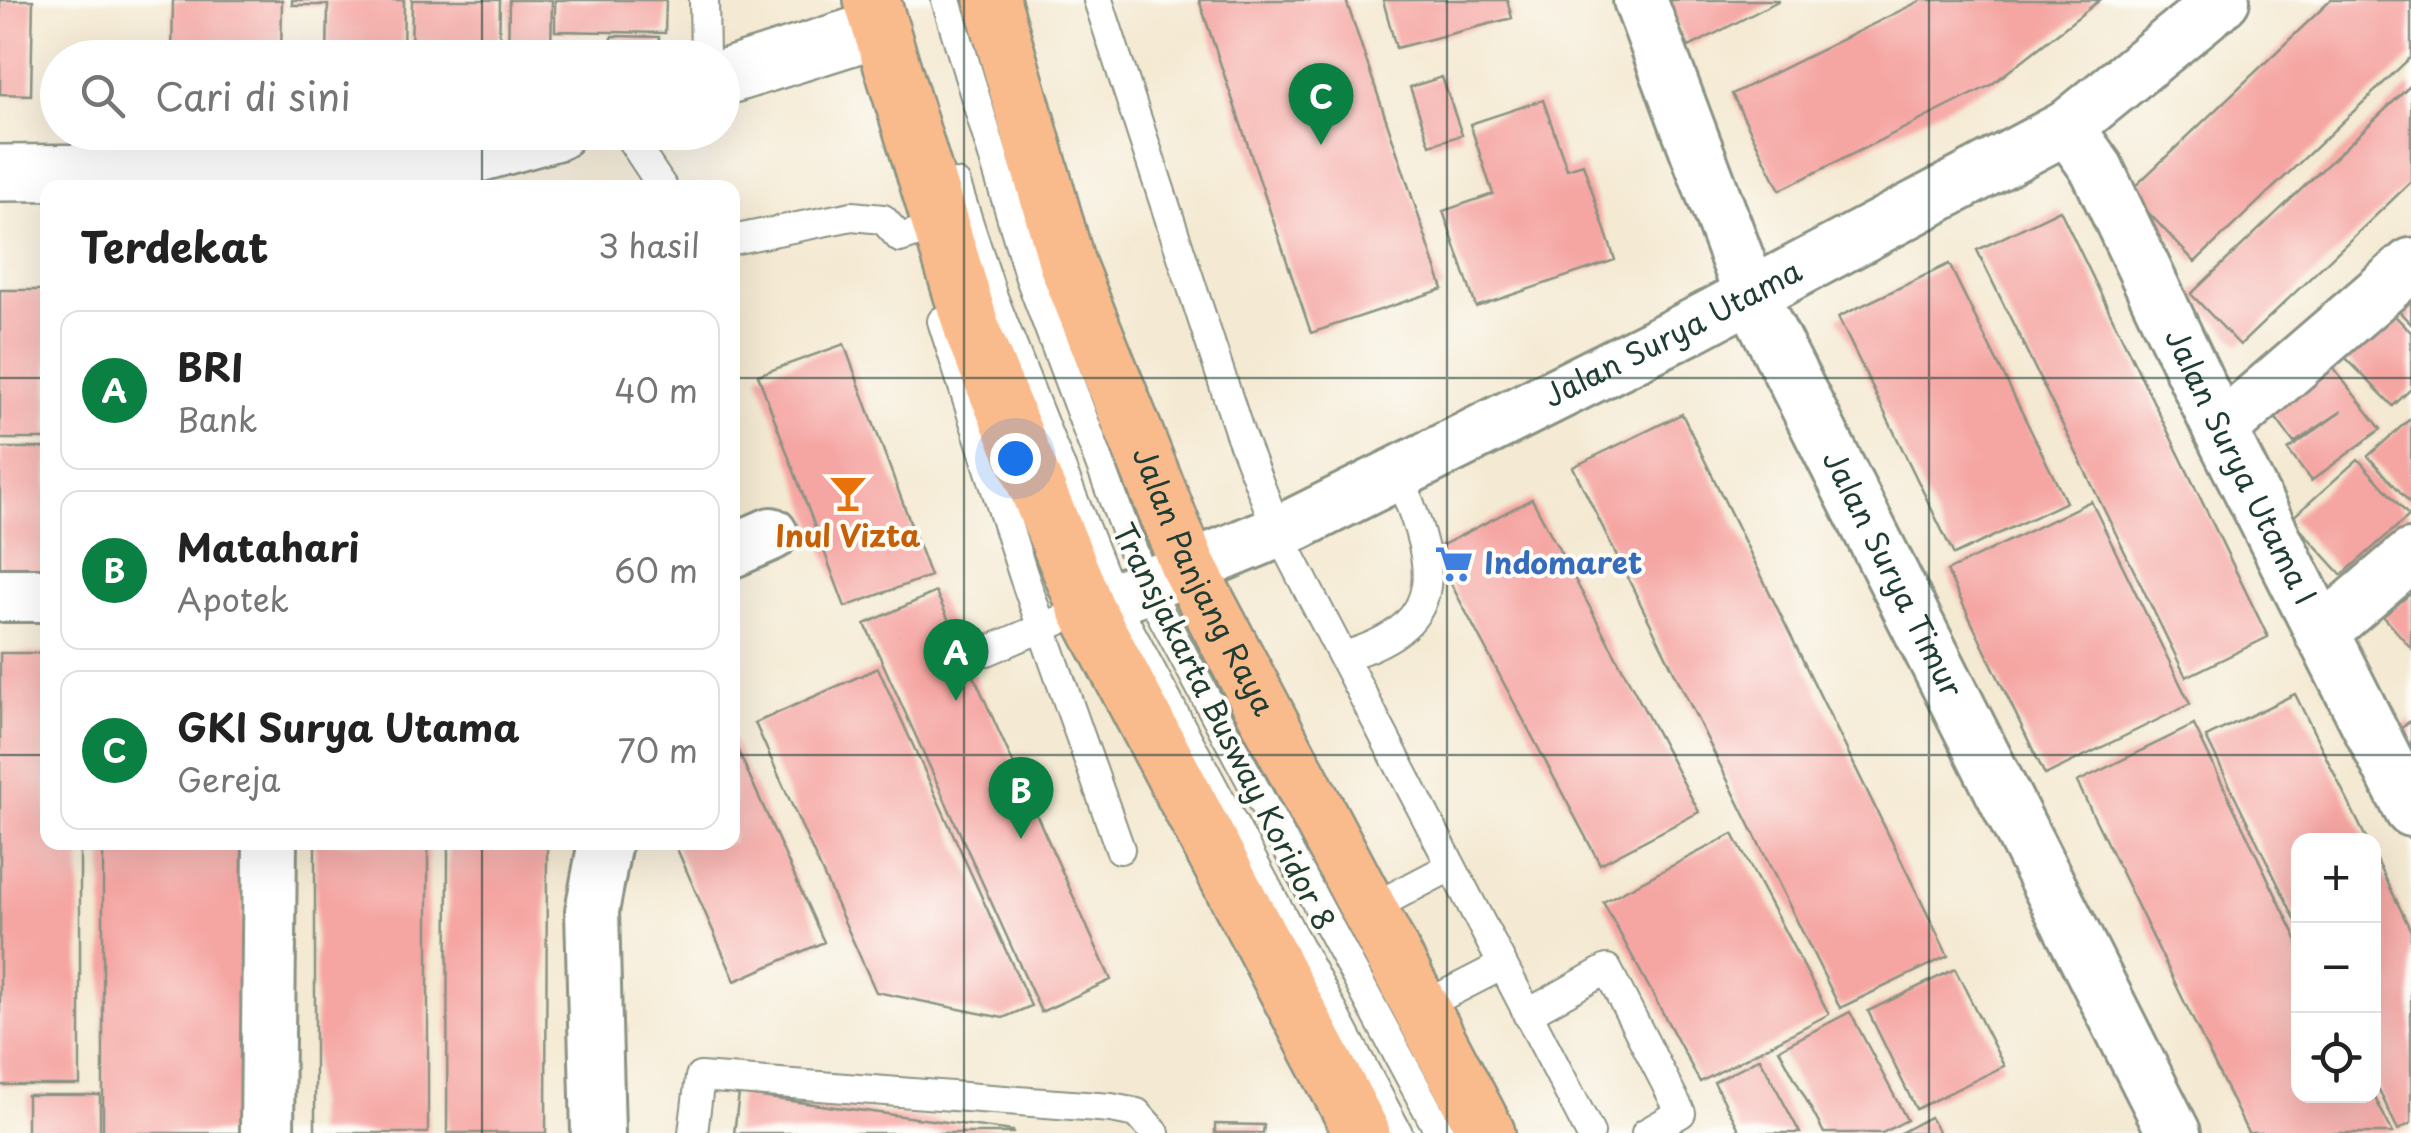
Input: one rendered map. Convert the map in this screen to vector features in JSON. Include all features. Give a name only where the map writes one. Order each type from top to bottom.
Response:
[{"type":"main road","name":"Jalan Panjang Raya","points":[[992,0],[1068,264],[1115,598],[1370,909],[1487,1133]]},
{"type":"main road","name":"Jalan Panjang Raya","points":[[884,9],[938,226],[975,338],[1115,598],[1362,1133]]},
{"type":"street","name":"Jalan Surya Timur","points":[[1640,0],[1751,295],[2174,1133]]},
{"type":"street","name":"Jalan Surya Utama","points":[[1115,598],[1278,532],[1398,473],[1751,295],[2067,128],[2223,0]]},
{"type":"street","points":[[740,70],[884,9]]},
{"type":"street","name":"Jalan Surya Utama I","points":[[2067,128],[2098,170],[2220,430],[2411,810]]},
{"type":"street","points":[[0,173],[386,170],[457,160],[493,150]]},
{"type":"street","points":[[2220,430],[2411,265]]},
{"type":"street","points":[[2320,633],[2411,556]]},
{"type":"street","points":[[0,595],[40,594]]},
{"type":"street","points":[[267,1133],[270,850]]},
{"type":"street","points":[[598,1133],[592,912],[604,850]]},
{"type":"lane","points":[[704,0],[705,40]]},
{"type":"lane","name":"Transjakarta Busway Koridor 8","points":[[946,0],[1029,275],[1115,598],[1440,1133]]},
{"type":"lane","points":[[1098,0],[1234,415],[1278,532],[1590,1133]]},
{"type":"lane","name":"Transjakarta Busway Koridor 8","points":[[884,9],[993,297],[1115,598],[1398,1133]]},
{"type":"lane","points":[[638,150],[658,180]]},
{"type":"lane","points":[[740,238],[852,216],[883,219],[900,238],[938,226]]},
{"type":"lane","points":[[941,320],[1115,598],[1120,849]]},
{"type":"lane","points":[[1344,656],[1382,644],[1408,626],[1425,597],[1427,553],[1398,473]]},
{"type":"lane","points":[[987,651],[1115,598]]},
{"type":"lane","points":[[1370,909],[1450,867]]},
{"type":"lane","points":[[1422,1007],[1502,966]]},
{"type":"lane","points":[[1527,1014],[1607,969],[1681,1114],[1646,1133]]},
{"type":"lane","points":[[692,1133],[700,1077],[1111,1108],[1137,1113],[1155,1133]]},
{"type":"building","points":[[0,0],[33,0],[31,95],[0,94]]},
{"type":"building","points":[[173,0],[282,0],[281,40],[172,40]]},
{"type":"building","points":[[292,0],[404,0],[403,40],[327,40],[328,5],[292,5]]},
{"type":"building","points":[[412,0],[500,0],[499,40],[411,40]]},
{"type":"building","points":[[509,0],[552,0],[551,40],[508,40]]},
{"type":"building","points":[[555,0],[666,0],[665,33],[555,31]]},
{"type":"building","points":[[1199,0],[1346,0],[1443,289],[1311,333]]},
{"type":"building","points":[[1383,0],[1507,0],[1512,18],[1396,48]]},
{"type":"building","points":[[1665,0],[1780,0],[1689,47]]},
{"type":"building","points":[[1922,0],[2100,0],[1991,85],[1780,190],[1732,94]]},
{"type":"building","points":[[2331,0],[2411,0],[2411,57],[2195,262],[2129,192]]},
{"type":"building","points":[[612,36],[659,37],[659,40],[612,40]]},
{"type":"building","points":[[1442,77],[1462,135],[1430,145],[1410,87]]},
{"type":"building","points":[[2411,85],[2411,182],[2240,345],[2191,294]]},
{"type":"building","points":[[1543,100],[1567,169],[1583,164],[1615,260],[1476,307],[1443,211],[1493,194],[1470,124]]},
{"type":"building","points":[[2060,210],[2268,637],[2186,677],[1977,250]]},
{"type":"building","points":[[1949,264],[2066,502],[1954,555],[1838,317]]},
{"type":"building","points":[[0,290],[40,290],[40,439],[0,439]]},
{"type":"building","points":[[2411,290],[2411,324],[2394,306]]},
{"type":"building","points":[[2387,308],[2411,332],[2411,389],[2393,406],[2340,352]]},
{"type":"building","points":[[844,344],[930,576],[845,607],[758,375]]},
{"type":"building","points":[[2331,365],[2381,429],[2311,481],[2288,450],[2342,411],[2294,443],[2270,410]]},
{"type":"building","points":[[1682,414],[1948,956],[1840,1008],[1573,467]]},
{"type":"building","points":[[2411,418],[2411,504],[2368,456]]},
{"type":"building","points":[[0,448],[40,448],[40,579],[0,578]]},
{"type":"building","points":[[2358,459],[2409,516],[2342,575],[2291,519]]},
{"type":"building","points":[[1532,499],[1699,812],[1600,864],[1433,550]]},
{"type":"building","points":[[2091,501],[2190,704],[2045,775],[1947,571]]},
{"type":"building","points":[[936,592],[1111,980],[1041,1012],[865,624]]},
{"type":"building","points":[[2411,593],[2411,648],[2383,616]]},
{"type":"building","points":[[0,653],[40,653],[40,850],[80,850],[80,1085],[0,1085]]},
{"type":"building","points":[[878,668],[1031,1006],[1003,1018],[876,992],[755,723]]},
{"type":"building","points":[[2295,694],[2364,833],[2291,833],[2291,911],[2206,737]]},
{"type":"building","points":[[2411,720],[2411,747],[2398,730]]},
{"type":"building","points":[[2194,725],[2291,926],[2291,1103],[2378,1103],[2393,1133],[2248,1133],[2077,782]]},
{"type":"building","points":[[740,755],[824,942],[735,981],[678,850],[740,850]]},
{"type":"building","points":[[1733,834],[1829,1014],[1700,1082],[1603,902]]},
{"type":"building","points":[[103,850],[244,850],[243,1133],[103,1133]]},
{"type":"building","points":[[315,850],[428,850],[428,1133],[315,1133]]},
{"type":"building","points":[[448,850],[547,850],[546,1133],[447,1133]]},
{"type":"building","points":[[2381,869],[2411,931],[2411,1123],[2398,1130],[2381,1095]]},
{"type":"building","points":[[1955,969],[2004,1066],[1916,1109],[1868,1011]]},
{"type":"building","points":[[1850,1012],[1907,1120],[1882,1133],[1824,1133],[1779,1049]]},
{"type":"building","points":[[1760,1058],[1800,1133],[1741,1133],[1714,1082]]},
{"type":"building","points":[[739,1094],[1013,1131],[1013,1133],[734,1133]]},
{"type":"building","points":[[27,1095],[100,1095],[100,1133],[27,1133]]},
{"type":"building","points":[[1930,1117],[1939,1133],[1900,1133]]},
{"type":"building","points":[[1215,1124],[1264,1125],[1263,1133],[1215,1133]]},
{"type":"place","name":"GKI Surya Utama","points":[[1321,145]]},
{"type":"place","name":"Inul Vizta","points":[[848,493]]},
{"type":"place","name":"Indomaret","points":[[1454,564]]},
{"type":"place","name":"BRI","points":[[956,701]]},
{"type":"place","name":"Matahari","points":[[1021,839]]}]
